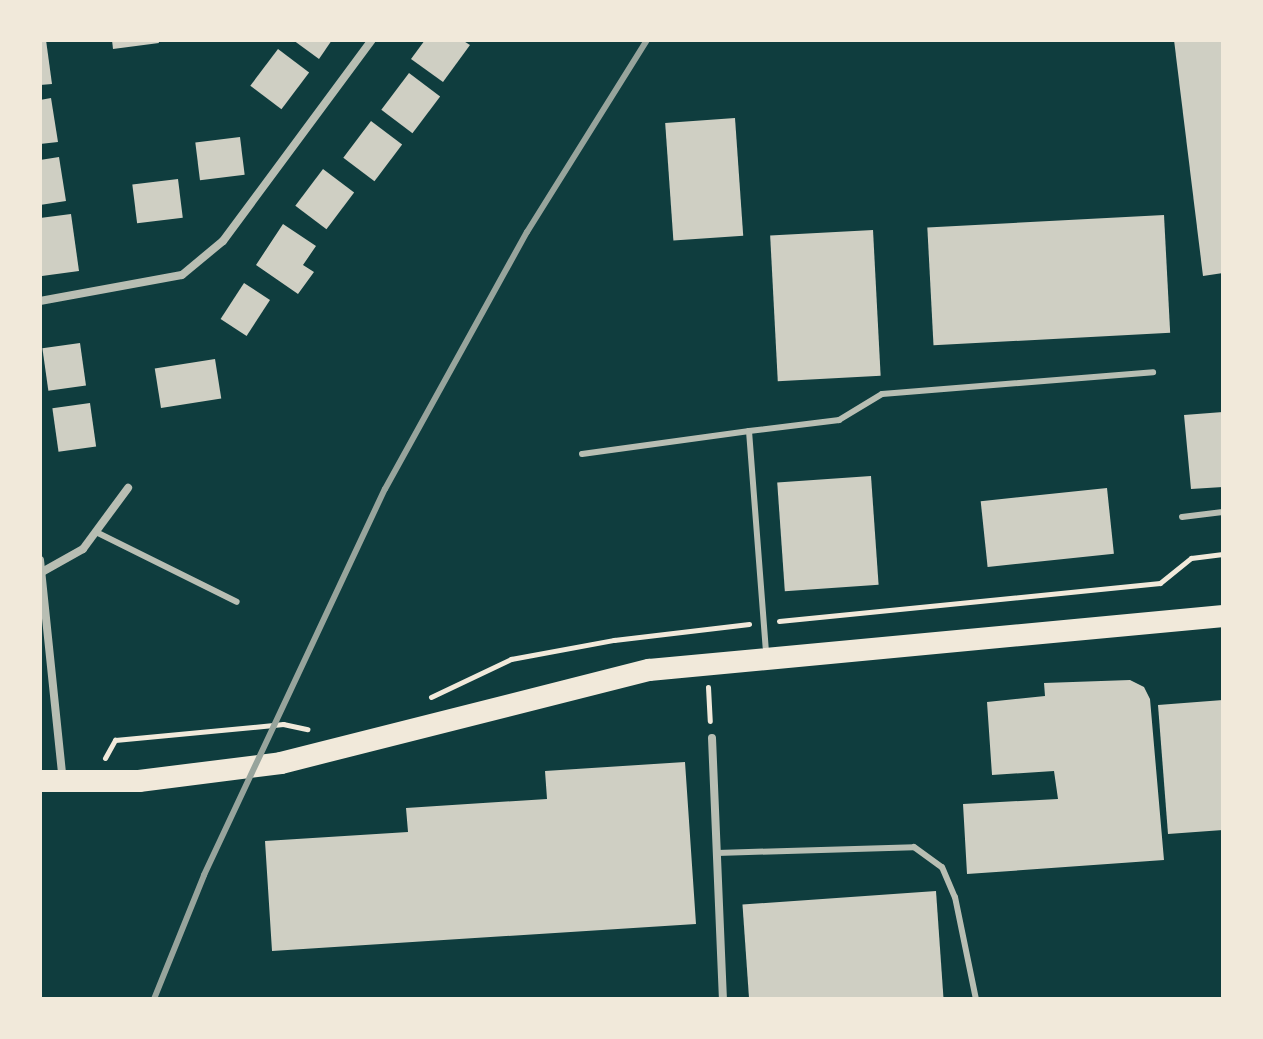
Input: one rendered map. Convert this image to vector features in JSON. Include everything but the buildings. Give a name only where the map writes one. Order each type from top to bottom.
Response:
[{"type":"highway","points":[[40,781],[139,781],[268,766],[595,681],[706,664],[1223,616]]},
{"type":"street","points":[[40,301],[182,275],[223,241],[372,40]]},
{"type":"street","points":[[42,572],[83,549],[128,488]]},
{"type":"street","points":[[40,560],[63,782]]},
{"type":"street","points":[[712,738],[723,999]]},
{"type":"lane","points":[[582,454],[839,420],[882,394],[1153,372]]},
{"type":"lane","points":[[749,431],[766,658]]},
{"type":"lane","points":[[1182,517],[1223,512]]},
{"type":"lane","points":[[96,532],[237,602]]},
{"type":"lane","points":[[717,853],[914,847],[942,867],[949,882],[976,999]]},
{"type":"path","points":[[706,664],[712,738]]},
{"type":"railway","points":[[154,999],[204,875],[385,489],[527,232],[647,40]]}]
